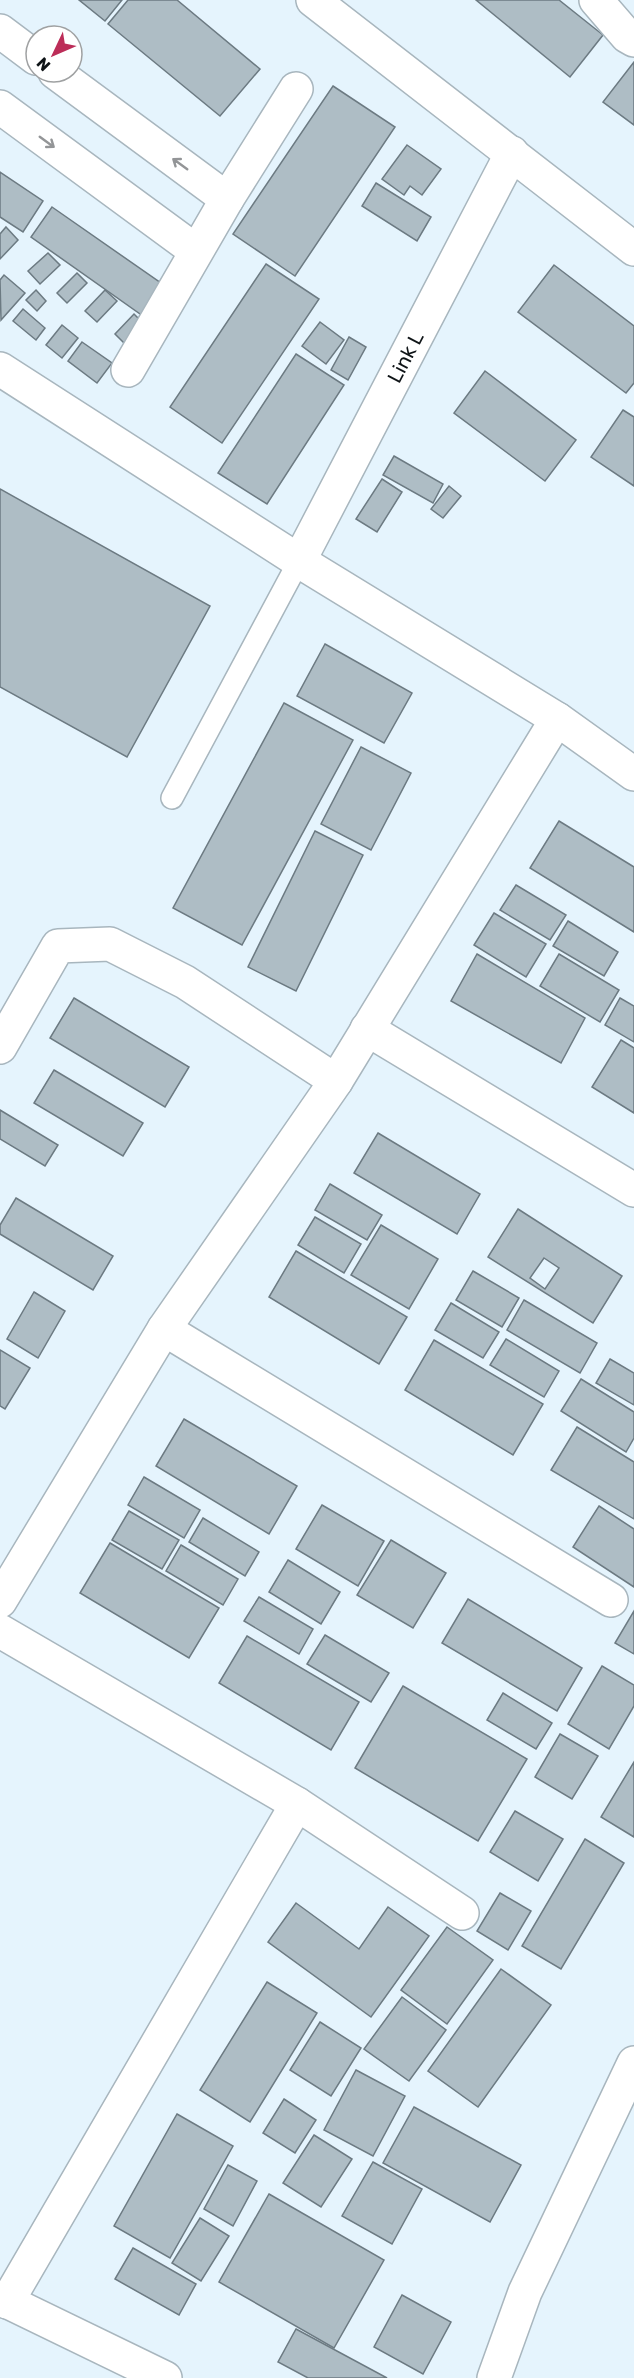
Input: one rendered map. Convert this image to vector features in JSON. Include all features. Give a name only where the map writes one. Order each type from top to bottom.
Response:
[{"type":"street","points":[[313,0],[634,249]]},
{"type":"street","points":[[596,0],[627,36],[634,40]]},
{"type":"street","points":[[0,31],[24,49]]},
{"type":"street","points":[[71,84],[227,199]]},
{"type":"street","points":[[128,370],[227,199],[296,89]]},
{"type":"street","points":[[0,108],[196,251]]},
{"type":"street","name":"Link L","points":[[299,561],[512,153]]},
{"type":"street","points":[[0,369],[299,561],[557,719],[630,761]]},
{"type":"street","points":[[0,1601],[164,1329],[336,1080],[557,719]]},
{"type":"street","points":[[0,1047],[57,946],[110,944],[185,982],[336,1080]]},
{"type":"street","points":[[367,1029],[634,1190]]},
{"type":"street","points":[[164,1329],[610,1600]]},
{"type":"street","points":[[0,1631],[297,1804],[462,1913]]},
{"type":"street","points":[[165,2378],[4,2300],[297,1804]]},
{"type":"street","points":[[494,2378],[525,2292],[634,2062]]},
{"type":"lane","points":[[172,798],[299,561]]},
{"type":"building","points":[[79,0],[122,0],[105,21]]},
{"type":"building","points":[[128,0],[177,0],[260,69],[220,116],[108,24]]},
{"type":"building","points":[[476,0],[559,0],[603,35],[570,77]]},
{"type":"building","points":[[634,62],[634,125],[603,102]]},
{"type":"building","points":[[333,86],[395,127],[295,276],[233,234]]},
{"type":"building","points":[[407,145],[441,169],[422,195],[410,186],[404,195],[382,179]]},
{"type":"building","points":[[0,172],[43,201],[23,232],[0,217]]},
{"type":"building","points":[[376,183],[431,217],[417,241],[362,206]]},
{"type":"building","points":[[52,207],[171,290],[150,321],[31,237]]},
{"type":"building","points":[[6,227],[18,240],[0,259],[0,234]]},
{"type":"building","points":[[48,253],[60,265],[40,284],[28,271]]},
{"type":"building","points":[[266,264],[319,299],[222,443],[170,407]]},
{"type":"building","points":[[554,265],[634,326],[634,383],[626,393],[518,312]]},
{"type":"building","points":[[77,273],[87,283],[67,303],[57,293]]},
{"type":"building","points":[[4,275],[25,293],[1,320],[0,280]]},
{"type":"building","points":[[36,290],[46,301],[37,311],[26,300]]},
{"type":"building","points":[[105,290],[117,301],[97,322],[85,311]]},
{"type":"building","points":[[23,309],[45,328],[36,340],[13,321]]},
{"type":"building","points":[[134,314],[146,326],[127,346],[115,334]]},
{"type":"building","points":[[320,322],[344,340],[326,364],[302,346]]},
{"type":"building","points":[[62,325],[78,338],[62,358],[46,345]]},
{"type":"building","points":[[349,337],[366,347],[348,380],[331,370]]},
{"type":"building","points":[[82,342],[112,363],[97,383],[68,361]]},
{"type":"building","points":[[296,354],[344,385],[267,504],[218,473]]},
{"type":"building","points":[[485,371],[576,440],[545,481],[454,413]]},
{"type":"building","points":[[623,410],[634,417],[634,486],[591,457]]},
{"type":"building","points":[[394,456],[443,484],[433,503],[383,475]]},
{"type":"building","points":[[382,479],[402,492],[377,532],[356,519]]},
{"type":"building","points":[[449,486],[461,496],[443,518],[431,509]]},
{"type":"building","points":[[0,489],[210,606],[127,757],[0,687]]},
{"type":"building","points":[[325,644],[412,693],[384,743],[297,696]]},
{"type":"building","points":[[284,703],[353,740],[242,945],[173,908]]},
{"type":"building","points":[[361,747],[411,773],[371,850],[321,824]]},
{"type":"building","points":[[559,821],[634,867],[634,932],[530,868]]},
{"type":"building","points":[[315,831],[363,855],[296,991],[248,967]]},
{"type":"building","points":[[516,885],[566,915],[550,940],[500,910]]},
{"type":"building","points":[[494,913],[546,944],[526,977],[474,945]]},
{"type":"building","points":[[568,921],[618,952],[604,976],[553,946]]},
{"type":"building","points":[[477,954],[585,1018],[561,1063],[451,1001]]},
{"type":"building","points":[[559,954],[619,990],[600,1022],[540,986]]},
{"type":"building","points":[[74,998],[189,1067],[165,1107],[50,1038]]},
{"type":"building","points":[[620,998],[634,1006],[634,1042],[605,1025]]},
{"type":"building","points":[[621,1040],[634,1048],[634,1113],[592,1087]]},
{"type":"building","points":[[54,1070],[143,1123],[123,1156],[34,1103]]},
{"type":"building","points":[[0,1110],[58,1145],[45,1166],[0,1139]]},
{"type":"building","points":[[378,1133],[480,1194],[457,1234],[354,1173]]},
{"type":"building","points":[[330,1184],[382,1215],[367,1240],[315,1210]]},
{"type":"building","points":[[16,1198],[113,1256],[93,1290],[0,1234],[0,1225]]},
{"type":"building","points":[[518,1209],[622,1276],[593,1323],[488,1257]],"holes":[[[544,1258],[559,1268],[545,1289],[530,1278]]]},
{"type":"building","points":[[315,1217],[361,1244],[344,1273],[298,1245]]},
{"type":"building","points":[[381,1225],[438,1259],[409,1309],[351,1275]]},
{"type":"building","points":[[296,1251],[407,1317],[379,1364],[269,1297]]},
{"type":"building","points":[[473,1271],[519,1298],[502,1327],[456,1300]]},
{"type":"building","points":[[34,1292],[65,1311],[38,1358],[7,1339]]},
{"type":"building","points":[[524,1300],[597,1343],[580,1373],[507,1330]]},
{"type":"building","points":[[451,1303],[499,1332],[483,1358],[435,1330]]},
{"type":"building","points":[[506,1339],[559,1371],[544,1397],[490,1365]]},
{"type":"building","points":[[434,1340],[543,1404],[513,1455],[405,1390]]},
{"type":"building","points":[[0,1350],[30,1368],[5,1409],[0,1406]]},
{"type":"building","points":[[610,1359],[634,1373],[634,1405],[596,1383]]},
{"type":"building","points":[[581,1379],[634,1412],[634,1438],[626,1452],[561,1411]]},
{"type":"building","points":[[184,1419],[297,1486],[269,1534],[156,1466]]},
{"type":"building","points":[[577,1427],[634,1462],[634,1519],[551,1470]]},
{"type":"building","points":[[144,1477],[200,1510],[184,1538],[128,1505]]},
{"type":"building","points":[[322,1505],[384,1541],[358,1586],[296,1549]]},
{"type":"building","points":[[599,1506],[634,1529],[634,1587],[573,1547]]},
{"type":"building","points":[[129,1511],[179,1540],[162,1569],[112,1540]]},
{"type":"building","points":[[203,1518],[259,1552],[245,1576],[189,1542]]},
{"type":"building","points":[[391,1540],[446,1573],[413,1628],[357,1595]]},
{"type":"building","points":[[110,1543],[219,1608],[189,1658],[80,1593]]},
{"type":"building","points":[[181,1545],[238,1579],[223,1605],[166,1571]]},
{"type":"building","points":[[288,1560],[340,1592],[321,1624],[269,1592]]},
{"type":"building","points":[[259,1597],[313,1629],[299,1654],[244,1621]]},
{"type":"building","points":[[468,1599],[582,1668],[557,1711],[442,1643]]},
{"type":"building","points":[[634,1611],[634,1654],[615,1643]]},
{"type":"building","points":[[325,1635],[389,1673],[371,1702],[307,1664]]},
{"type":"building","points":[[247,1636],[359,1702],[331,1750],[219,1683]]},
{"type":"building","points":[[602,1666],[634,1685],[634,1706],[609,1749],[568,1724]]},
{"type":"building","points":[[403,1686],[527,1759],[478,1841],[355,1768]]},
{"type":"building","points":[[503,1693],[552,1723],[536,1749],[487,1720]]},
{"type":"building","points":[[560,1734],[598,1756],[572,1799],[535,1777]]},
{"type":"building","points":[[634,1762],[634,1837],[601,1817]]},
{"type":"building","points":[[515,1811],[563,1839],[538,1881],[490,1852]]},
{"type":"building","points":[[585,1839],[624,1863],[561,1969],[522,1946]]},
{"type":"building","points":[[500,1893],[531,1911],[508,1950],[477,1931]]},
{"type":"building","points":[[296,1903],[359,1949],[388,1907],[429,1936],[371,2017],[268,1942]]},
{"type":"building","points":[[447,1927],[493,1960],[447,2024],[401,1990]]},
{"type":"building","points":[[501,1969],[551,2005],[478,2107],[428,2071]]},
{"type":"building","points":[[267,1982],[317,2013],[250,2122],[200,2090]]},
{"type":"building","points":[[402,1997],[446,2030],[409,2081],[364,2049]]},
{"type":"building","points":[[320,2022],[361,2048],[331,2096],[290,2070]]},
{"type":"building","points":[[356,2070],[405,2096],[373,2156],[324,2130]]},
{"type":"building","points":[[284,2099],[316,2120],[295,2153],[263,2133]]},
{"type":"building","points":[[414,2107],[521,2165],[490,2222],[383,2163]]},
{"type":"building","points":[[177,2114],[233,2146],[170,2258],[114,2226]]},
{"type":"building","points":[[314,2135],[352,2159],[321,2207],[283,2183]]},
{"type":"building","points":[[373,2162],[422,2189],[392,2244],[342,2216]]},
{"type":"building","points":[[228,2165],[257,2181],[233,2226],[204,2209]]},
{"type":"building","points":[[269,2194],[384,2260],[334,2348],[219,2282]]},
{"type":"building","points":[[200,2218],[229,2236],[201,2281],[172,2263]]},
{"type":"building","points":[[133,2248],[196,2284],[179,2315],[115,2279]]},
{"type":"building","points":[[402,2295],[451,2322],[423,2374],[374,2347]]},
{"type":"building","points":[[296,2329],[387,2378],[308,2378],[278,2362]]}]
